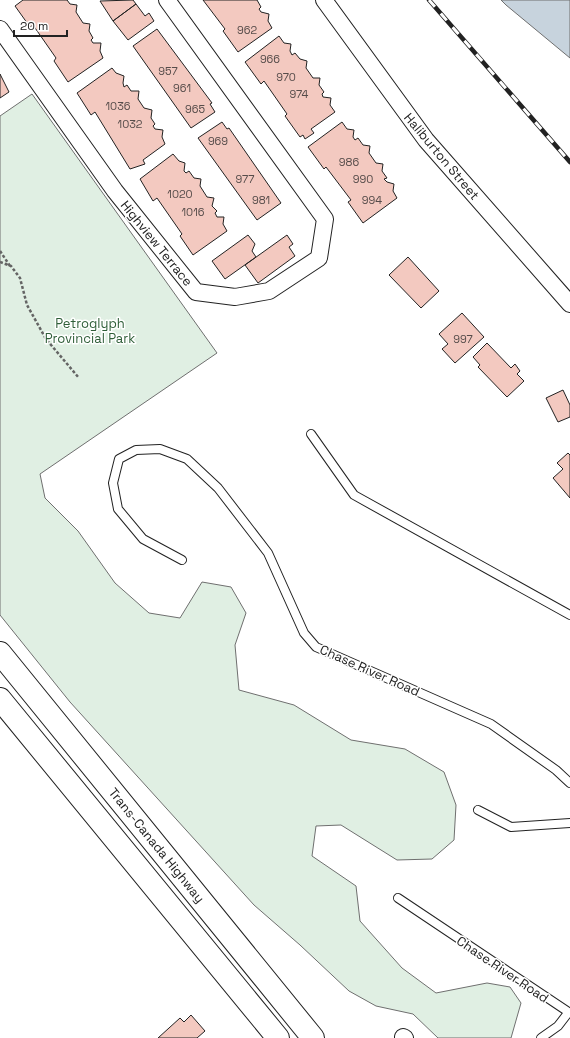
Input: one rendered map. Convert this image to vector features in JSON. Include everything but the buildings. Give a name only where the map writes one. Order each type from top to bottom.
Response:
[{"type":"highway","name":"Trans-Canada Highway","points":[[0,653],[313,1038]]},
{"type":"highway","points":[[0,699],[278,1038]]},
{"type":"street","name":"Highview Terrace","points":[[0,29],[115,191],[196,292],[235,297],[270,291],[319,258],[325,219],[167,0]]},
{"type":"street","name":"Haliburton Street","points":[[324,0],[426,140],[570,304]]},
{"type":"lane","points":[[311,434],[354,495],[570,616]]},
{"type":"lane","name":"Chase River Road","points":[[182,560],[143,539],[118,509],[113,483],[119,459],[136,450],[160,449],[187,459],[218,488],[268,553],[304,634],[316,647],[491,724],[556,770],[570,783]]},
{"type":"lane","points":[[478,810],[511,827],[570,823]]},
{"type":"lane","name":"Chase River Road","points":[[398,898],[569,1013],[558,1026],[541,1038]]},
{"type":"path","points":[[0,251],[20,278],[27,305],[46,339],[79,378]]},
{"type":"path","points":[[0,262],[11,266]]},
{"type":"green space","name":"Petroglyph Provincial Park","points":[[32,94],[217,353],[40,474],[45,498],[78,531],[115,583],[149,613],[180,618],[202,582],[231,587],[246,613],[235,645],[239,690],[294,705],[351,740],[405,749],[444,772],[456,805],[454,840],[432,859],[397,860],[341,825],[316,826],[312,856],[356,886],[360,921],[402,968],[436,993],[487,983],[510,987],[521,1003],[511,1038],[438,1038],[413,1014],[376,1006],[349,991],[300,945],[254,905],[70,702],[0,615],[0,116]]},
{"type":"shaded area","points":[[501,0],[570,0],[570,58],[506,5]]},
{"type":"railway","points":[[429,0],[570,162]]}]
